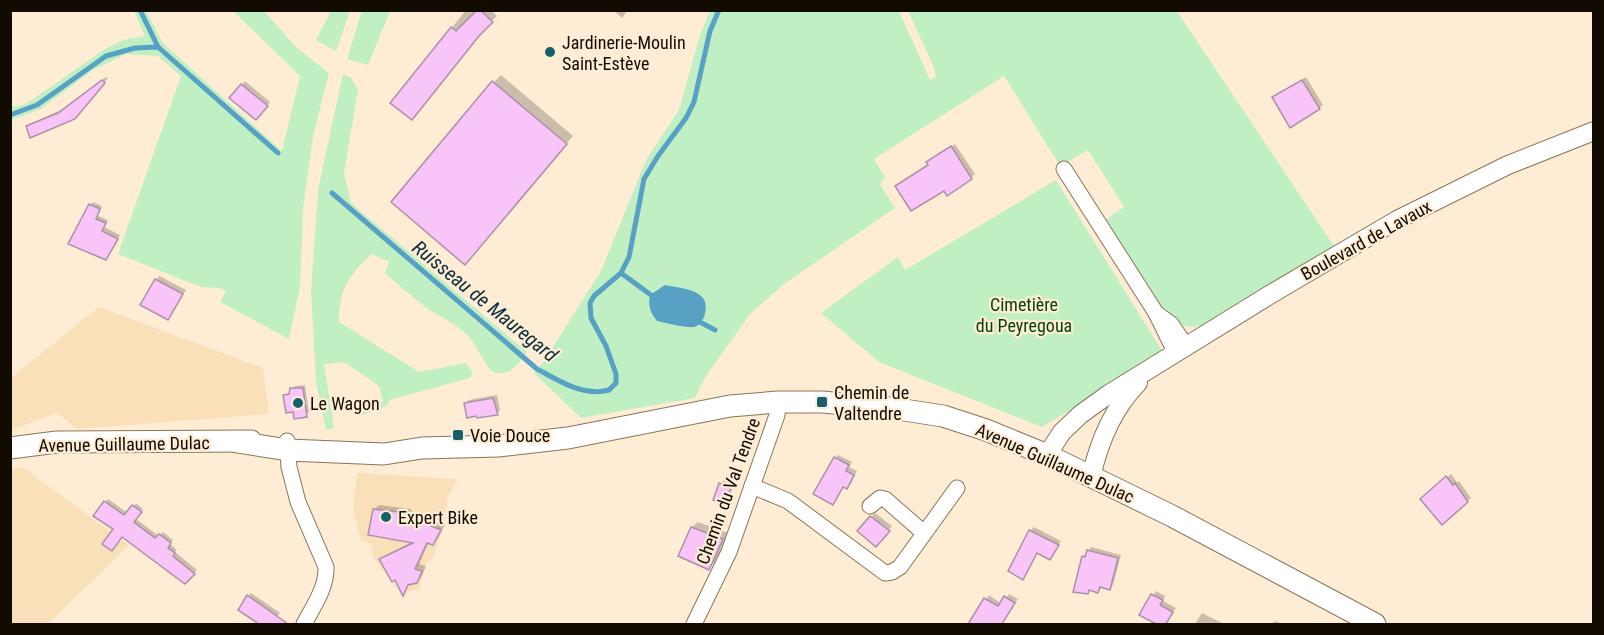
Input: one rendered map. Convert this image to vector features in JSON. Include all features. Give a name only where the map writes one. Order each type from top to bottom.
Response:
[{"type":"main road","name":"Avenue Guillaume Dulac","points":[[10,448],[57,442],[237,442],[384,454],[422,448],[498,446],[568,438],[730,406],[778,402],[851,403],[943,416],[986,430],[1047,455],[1172,516],[1347,618],[1375,624]]},
{"type":"street","name":"Boulevard de Lavaux","points":[[1047,455],[1062,432],[1081,414],[1271,294],[1397,220],[1509,165],[1593,131]]},
{"type":"street","points":[[1064,169],[1181,350]]},
{"type":"street","name":"Boulevard de Lavaux","points":[[1091,477],[1097,451],[1110,421],[1125,396],[1149,370]]},
{"type":"street","name":"Chemin du Val Tendre","points":[[694,624],[729,552],[777,415],[778,402]]},
{"type":"street","points":[[1095,404],[1101,414],[1110,421]]},
{"type":"street","points":[[287,445],[289,467],[298,502],[326,567],[327,577],[304,624]]},
{"type":"street","points":[[752,486],[788,501],[885,573],[900,567],[957,488]]},
{"type":"street","points":[[870,506],[875,500],[885,499],[924,533]]},
{"type":"shaded area","points":[[99,307],[263,368],[269,414],[77,429],[57,413],[11,430],[11,378]]},
{"type":"shaded area","points":[[22,467],[129,545],[48,624],[11,624],[10,469]]},
{"type":"shaded area","points":[[357,473],[458,479],[448,496],[443,528],[432,560],[426,562],[419,590],[409,591],[404,598],[373,557],[371,544],[361,540],[353,509]]},
{"type":"green space","points":[[134,11],[146,11],[163,43],[282,151],[300,76],[233,11],[264,11],[297,48],[329,73],[313,136],[303,209],[300,287],[289,339],[220,302],[226,291],[220,288],[201,287],[118,254],[181,76],[158,56],[126,54],[93,70],[41,109],[11,120],[11,107],[26,104],[105,49],[123,40],[145,36]]},
{"type":"green space","points":[[331,11],[350,11],[336,51],[316,40]]},
{"type":"green space","points":[[362,11],[390,11],[368,65],[347,59]]},
{"type":"green space","points":[[710,11],[899,11],[930,80],[936,77],[933,65],[908,11],[1177,11],[1336,249],[1203,325],[1189,327],[1177,323],[1168,318],[1105,220],[1124,207],[1088,150],[1060,166],[1004,76],[874,159],[885,177],[880,184],[895,208],[784,284],[750,314],[704,379],[695,398],[581,418],[534,373],[601,271],[646,160],[679,110],[700,35]]},
{"type":"green space","points":[[343,74],[351,78],[358,90],[344,173],[351,203],[527,352],[509,371],[494,372],[487,366],[467,335],[409,294],[385,273],[389,262],[372,254],[351,276],[343,292],[339,322],[419,372],[466,363],[473,373],[470,378],[389,400],[387,406],[363,415],[361,411],[383,401],[379,386],[344,362],[324,364],[334,428],[326,430],[316,382],[311,291],[318,190]]},
{"type":"green space","name":"Cimetière du Peyregoua","points":[[1056,180],[1164,354],[1042,427],[879,362],[821,313],[898,257],[905,270]]},
{"type":"water","points":[[665,285],[695,292],[701,296],[706,308],[699,324],[686,327],[657,321],[650,309],[650,295]]},
{"type":"building","points":[[477,10],[493,22],[479,36],[412,120],[390,103],[451,27],[456,31]]},
{"type":"building","points":[[102,80],[105,83],[75,119],[30,138],[26,126],[58,113]]},
{"type":"building","points":[[1302,80],[1320,109],[1290,128],[1272,97]]},
{"type":"building","points":[[492,81],[567,144],[465,265],[391,202]]},
{"type":"building","points":[[241,84],[268,106],[256,120],[229,98]]},
{"type":"building","points":[[951,146],[972,179],[947,196],[944,191],[911,211],[895,186],[928,165],[926,162]]},
{"type":"building","points":[[89,204],[100,209],[96,219],[106,223],[102,231],[118,239],[106,260],[68,244]]},
{"type":"building","points":[[155,279],[183,294],[168,320],[140,305]]},
{"type":"building","points":[[290,388],[303,388],[307,417],[294,419],[293,412],[286,413],[283,395],[289,394]]},
{"type":"building","points":[[493,398],[498,415],[467,418],[464,403]]},
{"type":"building","points":[[834,457],[849,465],[846,471],[854,475],[847,489],[843,487],[833,505],[813,494]]},
{"type":"building","points":[[1446,476],[1453,485],[1455,483],[1468,502],[1442,525],[1420,499]]},
{"type":"building","points":[[719,483],[731,487],[725,505],[713,500]]},
{"type":"building","points":[[104,501],[124,515],[132,505],[142,512],[134,522],[155,538],[159,534],[171,543],[168,548],[175,553],[173,556],[195,574],[185,584],[122,537],[112,551],[102,544],[113,529],[93,516]]},
{"type":"building","points":[[373,509],[407,513],[407,516],[441,530],[433,545],[427,543],[415,569],[422,571],[417,583],[408,585],[403,596],[395,580],[392,582],[379,559],[413,543],[368,535]]},
{"type":"building","points":[[870,516],[890,531],[876,547],[857,531]]},
{"type":"building","points":[[691,527],[723,539],[709,570],[678,556]]},
{"type":"building","points":[[1029,530],[1059,545],[1050,560],[1037,553],[1023,580],[1008,571]]},
{"type":"building","points":[[1087,550],[1118,558],[1110,590],[1100,587],[1098,593],[1089,590],[1088,594],[1073,592],[1082,556],[1085,557]]},
{"type":"building","points":[[1151,594],[1163,600],[1160,605],[1173,612],[1166,624],[1156,624],[1139,615]]},
{"type":"building","points":[[247,595],[288,624],[259,624],[238,610]]},
{"type":"building","points":[[1004,596],[1015,603],[1002,624],[968,624],[984,598],[998,606]]},
{"type":"waterway","points":[[140,10],[158,47]]},
{"type":"waterway","name":"Ruisseau de Mauregard","points":[[332,193],[537,369],[581,390],[599,392],[609,390],[616,383],[616,374],[606,346],[591,318],[590,303],[594,296],[621,273],[629,257],[644,179],[686,118],[694,102],[710,31],[719,10]]},
{"type":"waterway","name":"Ruisseau de Mauregard","points":[[10,115],[37,105],[106,56],[135,48],[158,47],[278,153]]},
{"type":"waterway","points":[[621,273],[655,298]]},
{"type":"waterway","points":[[696,320],[715,330]]},
{"type":"place","name":"Jardinerie-Moulin Saint-Estève","points":[[550,52]]},
{"type":"place","name":"Chemin de Valtendre","points":[[822,402]]},
{"type":"place","name":"Le Wagon","points":[[298,403]]},
{"type":"place","name":"Voie Douce","points":[[458,435]]},
{"type":"place","name":"Expert Bike","points":[[386,517]]}]
